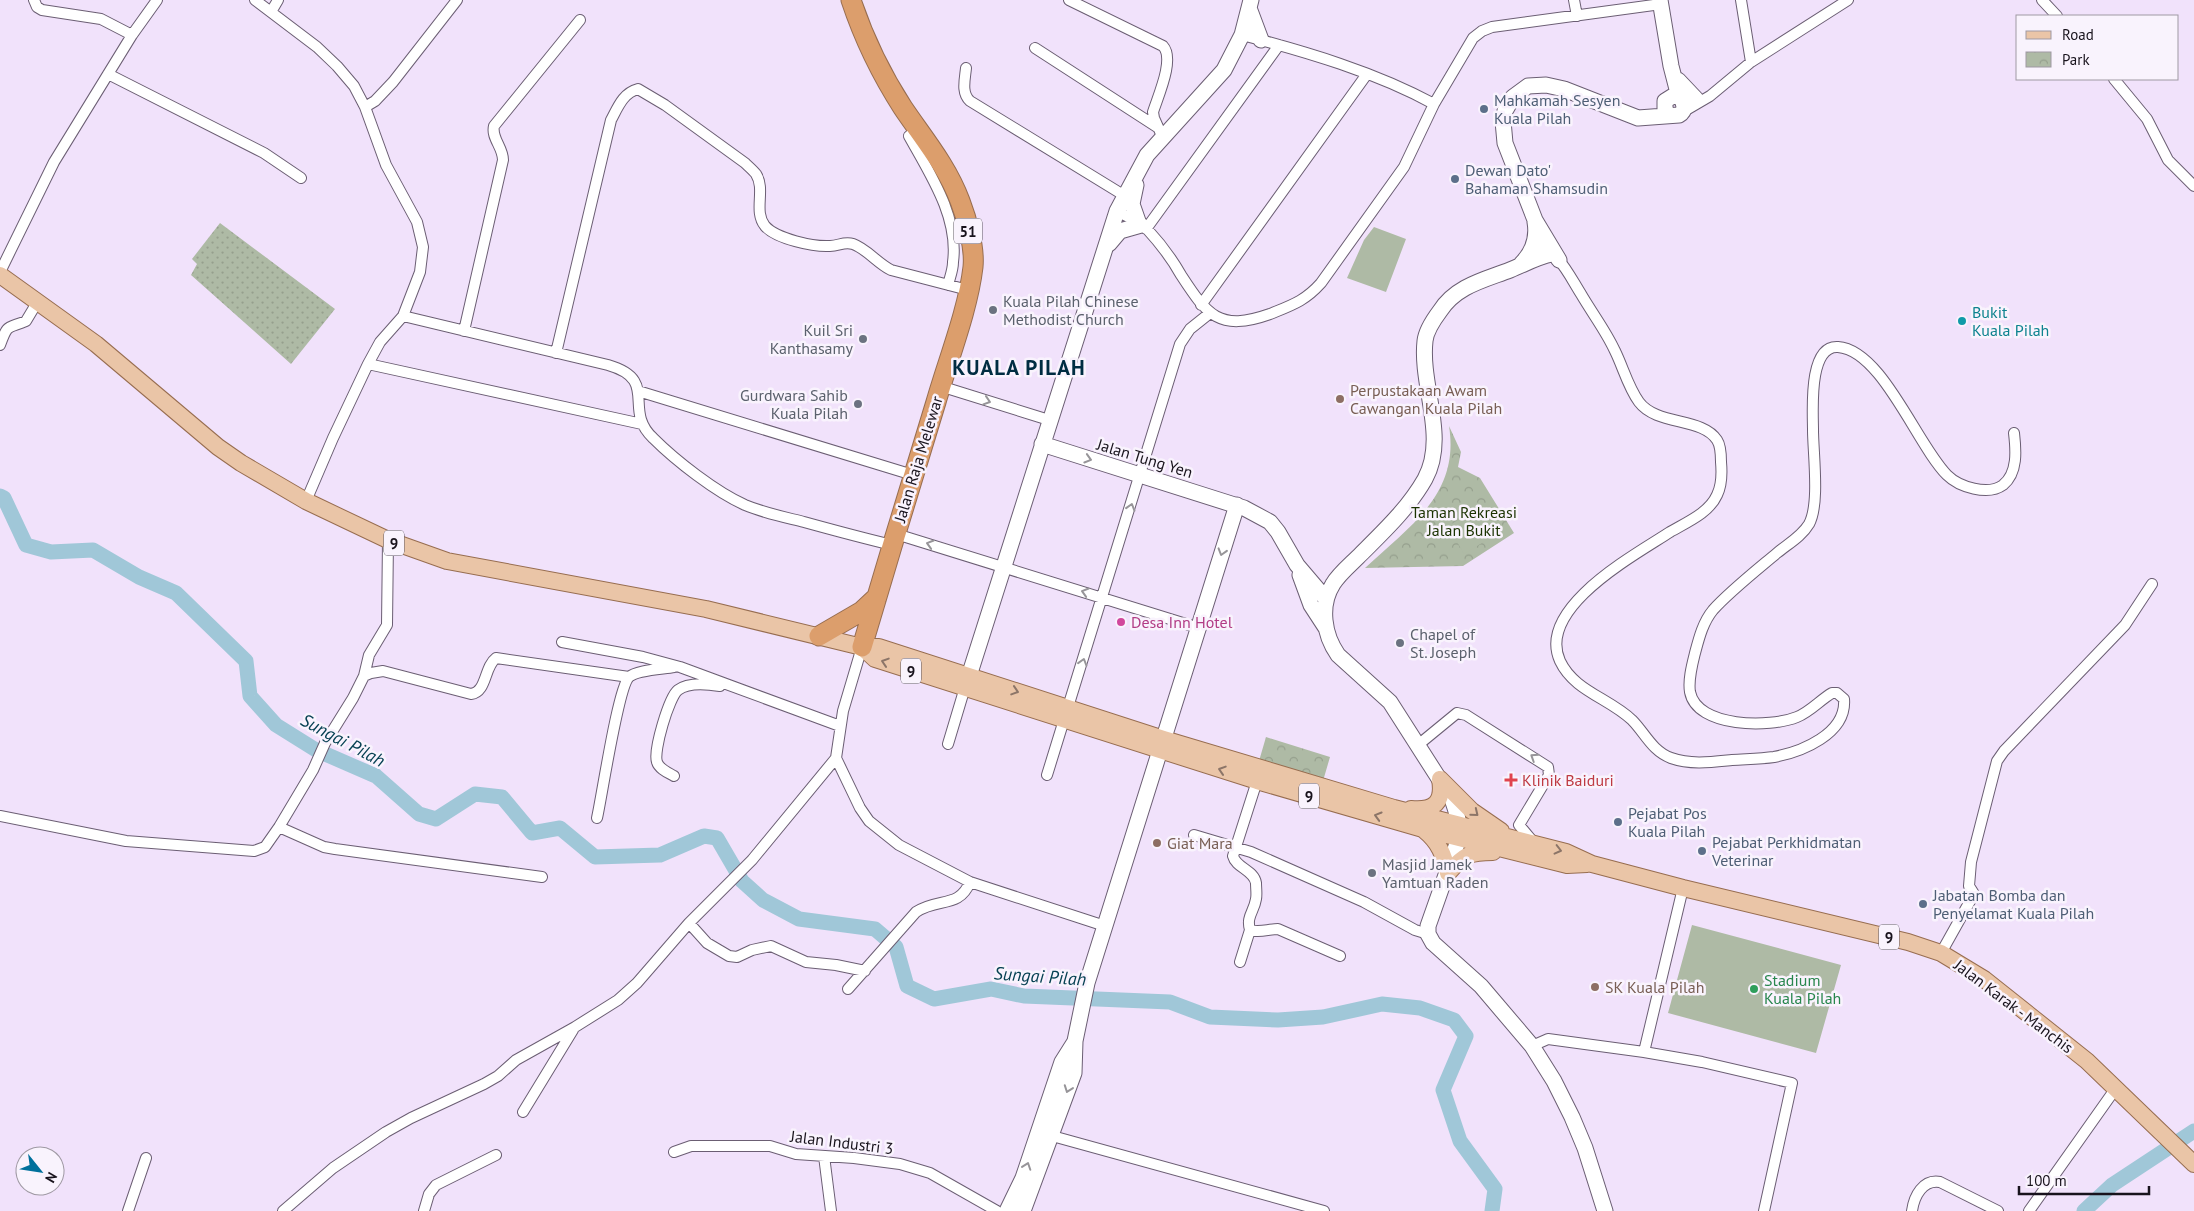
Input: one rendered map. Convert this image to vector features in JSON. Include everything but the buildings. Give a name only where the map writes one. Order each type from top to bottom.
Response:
[{"type":"highway","name":"Jalan Raja Melewar","points":[[851,0],[872,56],[886,82],[918,130],[944,164],[961,203],[970,242],[973,266],[968,290],[862,647]]},
{"type":"highway","points":[[819,636],[862,611],[877,596]]},
{"type":"main road","name":"9","points":[[0,273],[96,344],[218,447],[260,476],[306,501],[388,540],[447,561],[706,610],[862,647],[879,647],[967,682],[1162,745],[1394,808],[1459,832],[1512,845],[1566,864],[1592,864]]},
{"type":"main road","name":"9","points":[[1162,745],[1257,781],[1423,829],[1459,832]]},
{"type":"main road","points":[[1394,808],[1422,810],[1431,807],[1437,803],[1440,796],[1440,779]]},
{"type":"main road","points":[[1440,779],[1472,811],[1512,845]]},
{"type":"main road","points":[[1423,829],[1439,846],[1448,873]]},
{"type":"main road","name":"9","points":[[1512,845],[1536,844],[1566,852],[1592,864]]},
{"type":"main road","points":[[1448,873],[1463,857],[1474,852],[1512,845]]},
{"type":"main road","name":"Jalan Karak - Manchis","points":[[1592,864],[1908,942],[1942,953],[1984,979],[2086,1061],[2194,1164]]},
{"type":"street","points":[[34,0],[37,7],[42,10],[101,19],[132,35]]},
{"type":"street","points":[[0,273],[44,181],[132,35],[157,0]]},
{"type":"street","points":[[255,0],[332,62],[354,86],[365,106],[386,165],[421,234],[423,247],[420,272],[403,316],[380,342],[368,364],[306,501]]},
{"type":"street","points":[[271,12],[278,0]]},
{"type":"street","points":[[365,106],[375,100],[393,82],[458,0]]},
{"type":"street","points":[[1069,0],[1163,46],[1166,50],[1168,61],[1153,112],[1160,132]]},
{"type":"street","points":[[1574,0],[1577,16]]},
{"type":"street","points":[[1741,0],[1751,62]]},
{"type":"street","points":[[1848,0],[1751,62],[1681,103],[1638,118],[1564,89],[1546,85],[1528,86],[1512,96],[1504,111],[1502,131],[1535,220],[1610,342],[1634,396],[1641,405],[1664,418],[1704,429],[1717,440],[1722,468],[1718,493],[1707,509],[1618,566],[1576,601],[1561,622],[1556,636],[1556,649],[1560,662],[1573,679],[1627,716],[1657,750],[1673,759],[1700,763],[1773,757],[1794,752],[1828,734],[1842,714],[1844,699],[1837,693],[1832,693],[1799,716],[1786,722],[1770,724],[1719,718],[1699,708],[1694,703],[1690,691],[1694,657],[1702,630],[1713,610],[1798,537],[1810,522],[1814,482],[1814,380],[1820,358],[1833,347],[1847,349],[1857,354],[1870,365],[1893,394],[1932,457],[1948,476],[1966,486],[1989,490],[1999,487],[2006,482],[2011,475],[2015,462],[2014,433]]},
{"type":"street","points":[[2042,0],[2056,15]]},
{"type":"street","points":[[1147,155],[1133,193],[1133,209],[1142,226],[1178,269],[1201,306],[1218,318],[1248,320],[1296,304],[1306,298],[1321,283],[1404,167],[1434,104],[1467,47],[1473,38],[1482,31],[1492,27],[1577,16],[1660,2],[1672,68],[1681,103]]},
{"type":"street","points":[[948,744],[1049,420],[1117,212],[1160,132],[1210,87],[1224,70],[1234,54],[1242,35],[1250,3]]},
{"type":"street","points":[[1250,3],[1262,40]]},
{"type":"street","points":[[464,331],[503,160],[503,152],[494,136],[494,126],[580,20]]},
{"type":"street","points":[[1242,35],[1368,74],[1406,89],[1434,104]]},
{"type":"street","points":[[1234,54],[1262,40]]},
{"type":"street","points":[[1101,258],[1115,235],[1125,228],[1142,226],[1279,45]]},
{"type":"street","points":[[1035,48],[1160,132]]},
{"type":"street","points":[[966,68],[964,89],[970,101],[1125,196]]},
{"type":"street","points":[[1672,68],[1682,86],[1681,103]]},
{"type":"street","points":[[108,74],[264,153],[302,178]]},
{"type":"street","points":[[1201,306],[1368,74]]},
{"type":"street","points":[[2115,80],[2147,119],[2168,160],[2194,186]]},
{"type":"street","points":[[556,353],[611,120],[618,106],[630,92],[638,89],[665,105],[756,173],[761,192],[760,218],[766,227],[776,235],[788,240],[821,245],[830,246],[845,242],[852,244],[891,270],[968,290]]},
{"type":"street","points":[[918,130],[910,136],[935,182],[947,212],[954,241],[954,262],[948,285]]},
{"type":"street","points":[[1117,212],[1142,226]]},
{"type":"street","points":[[1520,265],[1532,251],[1535,243],[1535,220]]},
{"type":"street","points":[[1535,243],[1556,257]]},
{"type":"street","points":[[1556,257],[1537,257],[1463,288],[1441,309],[1425,340],[1425,363],[1434,443],[1431,465],[1415,496],[1332,585],[1326,599],[1324,618],[1333,648],[1338,656],[1390,702],[1452,799],[1459,832],[1448,873],[1428,926],[1428,934],[1433,943],[1481,986],[1532,1046],[1554,1081],[1572,1117],[1585,1148],[1605,1211]]},
{"type":"street","points":[[0,345],[6,329],[26,321],[38,301]]},
{"type":"street","points":[[1047,775],[1180,344],[1190,328],[1210,313]]},
{"type":"street","points":[[403,316],[608,365],[627,372],[633,377],[638,390],[639,416],[642,424],[652,438],[710,484],[758,510],[894,540],[1003,567],[1198,628]]},
{"type":"street","points":[[368,364],[642,424]]},
{"type":"street","points":[[940,386],[1049,420]]},
{"type":"street","points":[[638,390],[914,475]]},
{"type":"street","name":"Jalan Tung Yen","points":[[1042,444],[1237,505],[1260,515],[1270,522],[1278,532],[1297,565]]},
{"type":"street","points":[[1007,1211],[1074,1073],[1074,1042],[1087,982],[1237,505]]},
{"type":"street","points":[[0,816],[126,842],[244,851],[254,851],[265,847],[313,770],[325,743],[353,698],[364,676],[365,664],[369,655],[387,625],[388,540]]},
{"type":"street","points":[[1297,565],[1326,599]]},
{"type":"street","points":[[1297,565],[1311,605],[1327,630]]},
{"type":"street","points":[[1942,953],[1974,894],[1969,886],[1971,862],[1997,761],[2004,751],[2125,625],[2152,584]]},
{"type":"street","points":[[562,642],[643,657],[680,667],[840,726]]},
{"type":"street","points":[[290,1209],[333,1168],[386,1132],[498,1076],[516,1060],[607,1008],[637,983],[689,923],[752,860],[836,758],[840,726],[862,647]]},
{"type":"street","points":[[364,676],[383,671],[471,694],[480,689],[490,664],[496,658],[629,676],[648,671],[680,667]]},
{"type":"street","points":[[597,818],[615,724],[629,676]]},
{"type":"street","points":[[674,776],[659,766],[656,757],[672,696],[678,690],[689,686],[710,684],[738,689]]},
{"type":"street","points":[[1418,745],[1457,713],[1466,716],[1548,767],[1549,775],[1519,824],[1536,844]]},
{"type":"street","points":[[836,758],[860,808],[870,821],[899,845],[970,882],[1105,926]]},
{"type":"street","points":[[1240,962],[1250,930],[1248,922],[1256,899],[1256,881],[1252,875],[1234,862],[1233,856],[1257,781]]},
{"type":"street","points":[[279,827],[335,849],[542,877]]},
{"type":"street","points":[[1194,835],[1251,852],[1364,902],[1415,930],[1428,934]]},
{"type":"street","points":[[848,989],[916,912],[929,905],[959,898],[966,893],[970,882]]},
{"type":"street","points":[[1644,1052],[1683,888]]},
{"type":"street","points":[[689,923],[707,943],[729,956],[737,957],[752,950],[771,946],[806,962],[836,965],[865,971]]},
{"type":"street","points":[[1250,930],[1257,932],[1268,928],[1278,929],[1340,956]]},
{"type":"street","points":[[523,1112],[575,1027]]},
{"type":"street","points":[[1532,1046],[1548,1039],[1644,1052],[1702,1062],[1792,1083],[1764,1211]]},
{"type":"street","points":[[2029,1211],[2116,1088]]},
{"type":"street","points":[[1023,1211],[1045,1134]]},
{"type":"street","points":[[1045,1134],[1324,1211]]},
{"type":"street","name":"Jalan Industri 3","points":[[674,1152],[691,1146],[770,1146],[796,1154],[900,1164],[930,1173],[997,1211]]},
{"type":"street","points":[[424,1211],[429,1194],[441,1181],[496,1156]]},
{"type":"street","points":[[824,1156],[832,1211]]},
{"type":"street","points":[[128,1211],[146,1158]]},
{"type":"street","points":[[1912,1211],[1918,1192],[1928,1183],[1934,1181],[1940,1182],[1998,1211]]},
{"type":"green space","points":[[220,223],[335,309],[291,364],[191,275],[197,264],[192,259]]},
{"type":"green space","points":[[1374,227],[1406,239],[1386,292],[1347,278],[1364,240]]},
{"type":"green space","name":"Taman Rekreasi Jalan Bukit","points":[[1449,426],[1461,452],[1458,467],[1480,478],[1514,533],[1463,566],[1365,568],[1414,523],[1439,490],[1447,471],[1450,450]]},
{"type":"green space","points":[[1487,503],[1503,530],[1464,554],[1448,526]]},
{"type":"green space","points":[[1266,737],[1330,757],[1323,781],[1259,761]]},
{"type":"green space","name":"Stadium Kuala Pilah","points":[[1692,925],[1841,965],[1816,1053],[1668,1013]]},
{"type":"waterway","name":"Sungai Pilah","points":[[0,496],[4,498],[26,545],[51,552],[93,550],[139,577],[176,593],[246,661],[250,696],[276,725],[316,750],[376,776],[419,814],[436,819],[475,794],[502,797],[532,833],[560,828],[595,857],[660,855],[704,836],[717,838],[742,881],[763,900],[799,919],[875,929],[896,947],[907,986],[934,999],[991,989],[1024,996],[1170,1002],[1210,1017],[1278,1020],[1323,1017],[1382,1004],[1420,1008],[1454,1020],[1466,1036],[1443,1090],[1460,1141],[1495,1189],[1492,1211]]},
{"type":"waterway","points":[[2084,1211],[2112,1185],[2194,1131]]},
{"type":"place","name":"Mahkamah Sesyen Kuala Pilah","points":[[1484,109]]},
{"type":"place","name":"Dewan Dato' Bahaman Shamsudin","points":[[1455,179]]},
{"type":"place","name":"Kuala Pilah Chinese Methodist Church","points":[[993,310]]},
{"type":"place","name":"Bukit Kuala Pilah","points":[[1962,321]]},
{"type":"place","name":"Kuil Sri Kanthasamy","points":[[863,339]]},
{"type":"place","name":"Perpustakaan Awam Cawangan Kuala Pilah","points":[[1340,399]]},
{"type":"place","name":"Gurdwara Sahib Kuala Pilah","points":[[858,404]]},
{"type":"place","name":"Desa Inn Hotel","points":[[1121,622]]},
{"type":"place","name":"Chapel of St. Joseph","points":[[1400,643]]},
{"type":"place","name":"Klinik Baiduri","points":[[1511,780]]},
{"type":"place","name":"Pejabat Pos Kuala Pilah","points":[[1618,822]]},
{"type":"place","name":"Giat Mara","points":[[1157,843]]},
{"type":"place","name":"Pejabat Perkhidmatan Veterinar","points":[[1702,851]]},
{"type":"place","name":"Masjid Jamek Yamtuan Raden","points":[[1372,873]]},
{"type":"place","name":"Jabatan Bomba dan Penyelamat Kuala Pilah","points":[[1923,904]]},
{"type":"place","name":"SK Kuala Pilah","points":[[1595,987]]},
{"type":"place","name":"Stadium Kuala Pilah","points":[[1754,989]]},
{"type":"district","name":"KUALA PILAH","points":[[1019,367]]}]
